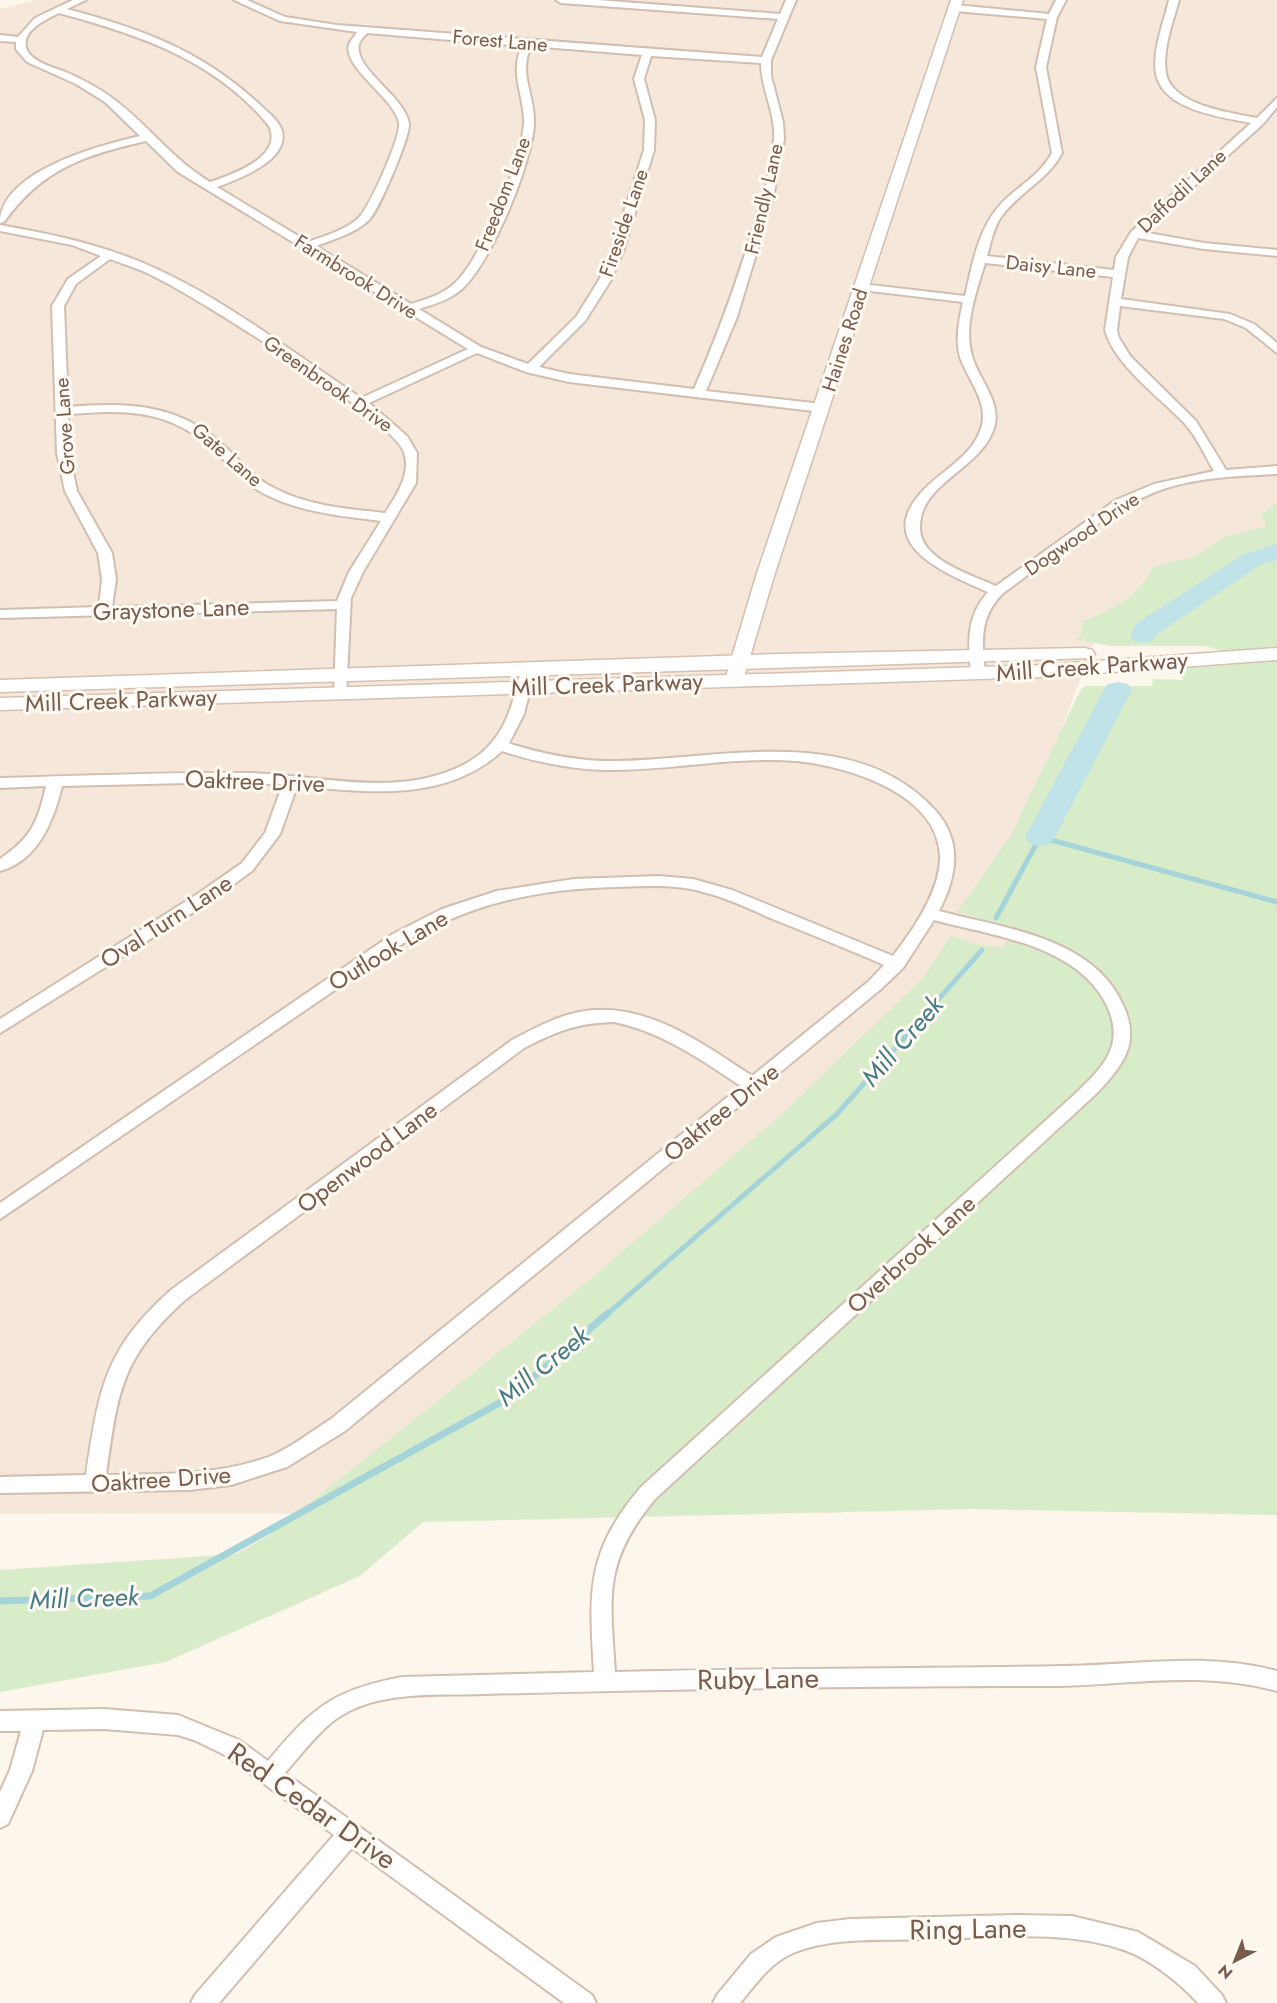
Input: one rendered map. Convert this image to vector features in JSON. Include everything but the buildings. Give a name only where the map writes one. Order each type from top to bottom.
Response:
[{"type":"main road","name":"Mill Creek Parkway","points":[[0,704],[341,684],[737,671],[977,664],[1044,671],[1277,654]]},
{"type":"main road","name":"Mill Creek Parkway","points":[[0,686],[341,684]]},
{"type":"street","points":[[0,38],[21,40],[36,22],[81,0]]},
{"type":"street","name":"Forest Lane","points":[[239,0],[283,19],[364,30],[647,53],[766,60]]},
{"type":"street","points":[[561,0],[783,17]]},
{"type":"street","name":"Friendly Lane","points":[[698,395],[731,317],[768,198],[779,139],[778,122],[766,76],[766,60],[791,0]]},
{"type":"street","name":"Dogwood Drive","points":[[998,591],[943,566],[925,553],[914,531],[912,520],[920,500],[974,455],[987,433],[989,412],[964,345],[971,300],[995,214],[1050,164],[1057,153],[1041,76],[1052,17],[1061,0]]},
{"type":"street","points":[[1174,0],[1161,72],[1167,89],[1194,104],[1259,122]]},
{"type":"street","points":[[956,4],[1052,17]]},
{"type":"street","name":"Haines Road","points":[[737,671],[766,573],[956,4]]},
{"type":"street","points":[[59,10],[141,35],[194,56],[229,81],[272,123],[277,134],[276,140],[261,162],[242,173],[209,186]]},
{"type":"street","points":[[307,246],[340,233],[365,218],[401,144],[404,124],[400,112],[355,58],[354,44],[364,30]]},
{"type":"street","name":"Farmbrook Drive","points":[[21,40],[21,48],[30,60],[96,91],[148,137],[172,163],[477,349],[530,369],[596,382],[822,408]]},
{"type":"street","name":"Freedom Lane","points":[[409,309],[442,296],[461,284],[476,263],[499,214],[527,141],[529,116],[518,68],[528,43]]},
{"type":"street","name":"Fireside Lane","points":[[530,369],[581,319],[605,280],[618,249],[649,150],[650,120],[639,79],[647,53]]},
{"type":"street","name":"Daffodil Lane","points":[[1222,473],[1192,424],[1119,349],[1112,330],[1119,274],[1126,247],[1136,234],[1259,122],[1277,101]]},
{"type":"street","points":[[0,220],[20,190],[61,164],[148,137]]},
{"type":"street","name":"Greenbrook Drive","points":[[0,228],[59,237],[148,269],[187,289],[360,403],[401,436],[411,453],[410,483],[356,572],[343,605],[341,684]]},
{"type":"street","points":[[1136,234],[1196,245],[1277,253]]},
{"type":"street","name":"Grove Lane","points":[[105,611],[108,566],[99,538],[71,491],[67,479],[63,453],[58,306],[61,296],[73,279],[110,255]]},
{"type":"street","name":"Daisy Lane","points":[[982,260],[1119,274]]},
{"type":"street","points":[[862,287],[971,300]]},
{"type":"street","points":[[1115,302],[1226,316],[1250,326],[1277,348]]},
{"type":"street","points":[[360,403],[477,349]]},
{"type":"street","name":"Gate Lane","points":[[62,411],[136,407],[174,416],[195,426],[246,475],[269,491],[323,507],[390,518]]},
{"type":"street","name":"Dogwood Drive","points":[[977,664],[977,617],[998,591],[1121,503],[1142,492],[1180,479],[1222,473],[1277,470]]},
{"type":"street","name":"Graystone Lane","points":[[0,614],[343,605]]},
{"type":"street","name":"Oaktree Drive","points":[[0,783],[252,778],[375,787],[423,784],[469,768],[500,745],[516,723],[526,678]]},
{"type":"street","name":"Oaktree Drive","points":[[0,1485],[189,1482],[231,1477],[280,1461],[308,1446],[338,1425],[875,985],[897,964],[945,881],[948,857],[946,844],[938,825],[905,791],[860,768],[804,758],[576,764],[531,755],[500,745]]},
{"type":"street","name":"Oval Turn Lane","points":[[0,1027],[205,897],[247,867],[272,834],[292,780]]},
{"type":"street","points":[[0,866],[26,849],[41,830],[55,782]]},
{"type":"street","name":"Outlook Lane","points":[[0,1212],[408,932],[440,915],[498,894],[566,884],[624,881],[693,884],[740,899],[897,964]]},
{"type":"street","name":"Overbrook Lane","points":[[605,1681],[602,1609],[606,1566],[619,1530],[630,1514],[648,1493],[1051,1127],[1102,1077],[1123,1043],[1121,1016],[1111,995],[1093,972],[1076,960],[1046,948],[928,913]]},
{"type":"street","name":"Openwood Lane","points":[[93,1485],[115,1373],[125,1351],[141,1329],[178,1295],[495,1060],[543,1028],[585,1016],[640,1020],[684,1041],[754,1086]]},
{"type":"street","name":"Ruby Lane","points":[[271,1774],[326,1712],[372,1691],[402,1687],[605,1681],[1076,1676],[1194,1671],[1237,1672],[1277,1681]]},
{"type":"street","name":"Red Cedar Drive","points":[[0,1721],[104,1719],[177,1725],[199,1732],[231,1747],[351,1832],[583,2003]]},
{"type":"street","points":[[0,1816],[21,1771],[35,1720]]},
{"type":"street","points":[[202,2003],[351,1832]]},
{"type":"street","name":"Ring Lane","points":[[725,2003],[759,1962],[784,1945],[817,1934],[850,1930],[1017,1926],[1072,1927],[1130,1940],[1187,1974],[1214,2003]]},
{"type":"shaded area","points":[[36,0],[1277,0],[1277,535],[1094,642],[1029,817],[1277,1076],[841,1513],[0,1514],[0,9]]},
{"type":"green space","points":[[1277,503],[1277,1515],[971,1509],[423,1522],[360,1576],[166,1662],[0,1692],[0,1570],[236,1554],[269,1535],[587,1282],[785,1111],[924,977],[951,936],[977,945],[1003,947],[1015,928],[957,912],[1011,835],[1081,689],[1085,686],[1152,686],[1153,679],[1183,680],[1181,673],[1190,666],[1229,653],[1205,646],[1111,646],[1077,640],[1082,633],[1082,622],[1124,601],[1148,577],[1154,566],[1193,557],[1226,536],[1265,527],[1265,521],[1260,515]]},
{"type":"waterway","name":"Mill Creek","points":[[1143,635],[1146,629],[1253,559],[1277,552]]},
{"type":"waterway","name":"Mill Creek","points":[[1040,837],[1118,690]]},
{"type":"waterway","points":[[996,918],[1040,837],[1277,902]]},
{"type":"waterway","name":"Mill Creek","points":[[606,1315],[837,1114],[982,950]]},
{"type":"waterway","name":"Mill Creek","points":[[0,1601],[150,1596],[512,1396],[608,1313]]}]
